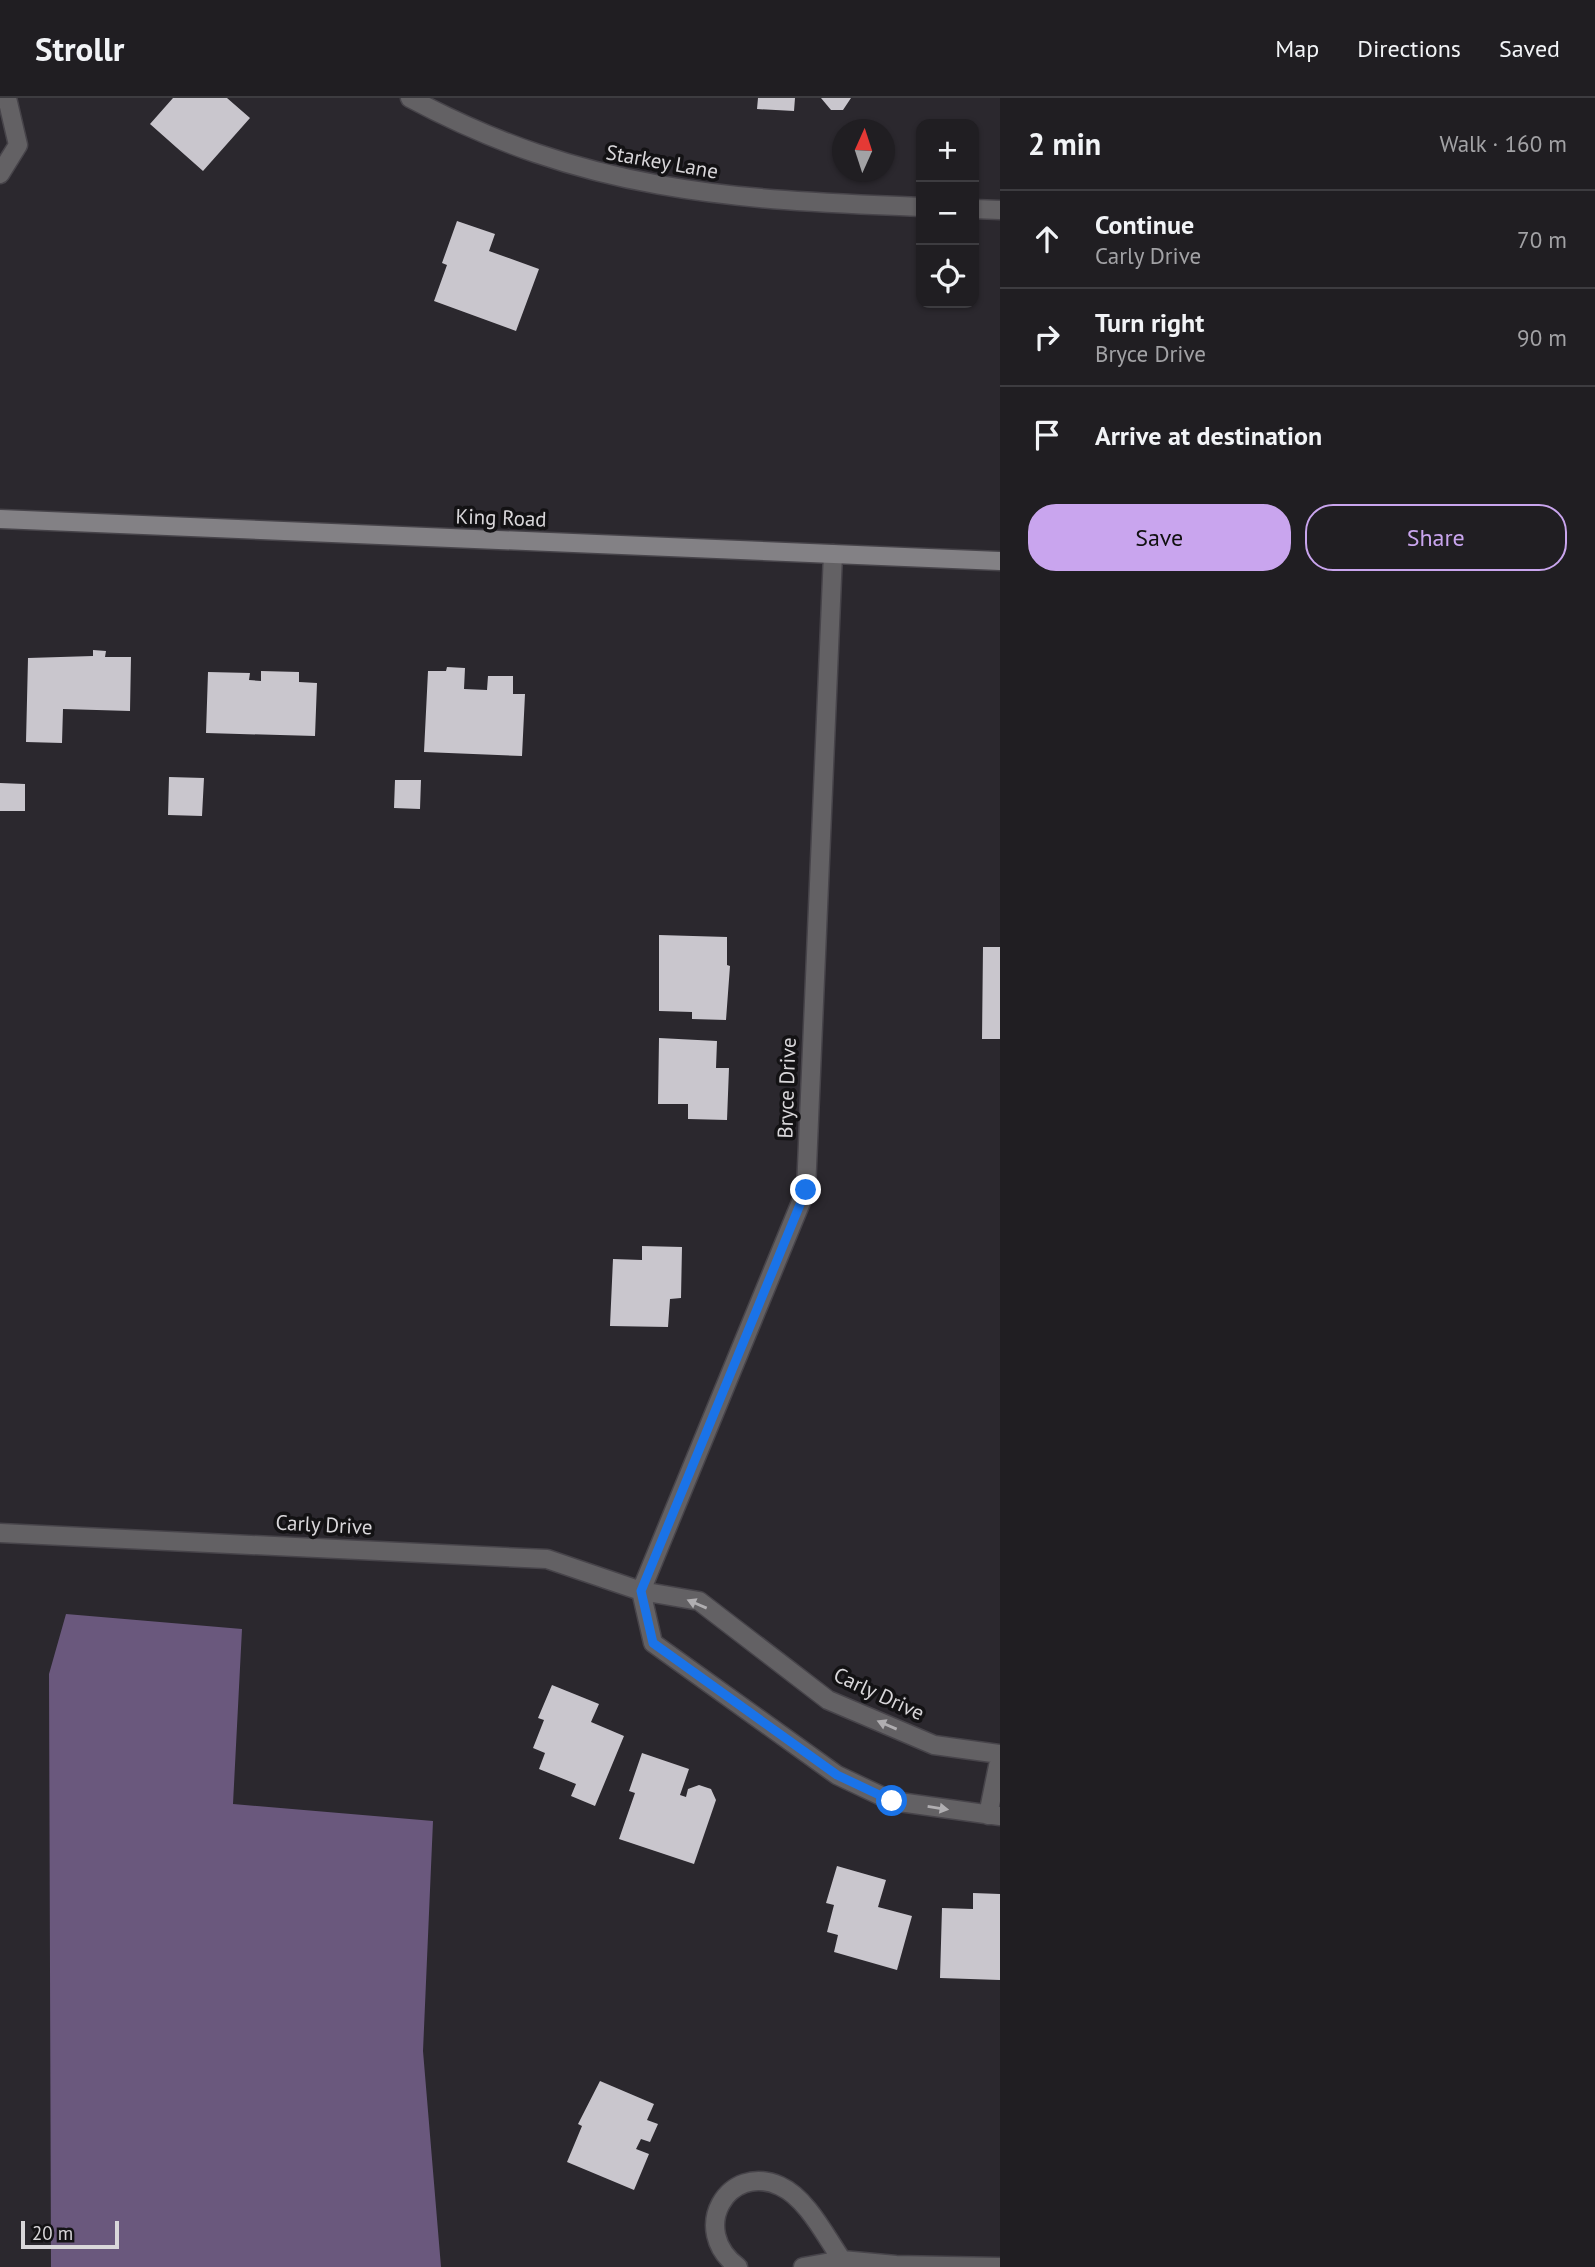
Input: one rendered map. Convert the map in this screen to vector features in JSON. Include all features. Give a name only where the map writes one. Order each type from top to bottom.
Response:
[{"type":"street","points":[[0,174],[19,145],[7,98]]},
{"type":"street","name":"Starkey Lane","points":[[410,98],[464,127],[525,151],[595,173],[722,196],[786,202],[916,207]]},
{"type":"street","points":[[979,209],[1000,210]]},
{"type":"street","name":"King Road","points":[[0,519],[1000,561]]},
{"type":"street","name":"Bryce Drive","points":[[641,1591],[806,1190],[832,554]]},
{"type":"street","name":"Carly Drive","points":[[0,1533],[547,1559],[641,1591],[699,1601],[828,1700],[933,1745],[1000,1755],[994,1816],[892,1801],[837,1775],[653,1643],[641,1591]]},
{"type":"street","points":[[738,2267],[719,2249],[715,2235],[716,2214],[731,2190],[752,2182],[782,2186],[797,2199],[842,2260]]},
{"type":"street","points":[[803,2267],[842,2260],[896,2265],[999,2267]]},
{"type":"shaded area","points":[[66,1614],[242,1629],[233,1804],[433,1821],[423,2051],[441,2267],[51,2267],[49,1674]]},
{"type":"building","points":[[173,98],[227,98],[250,118],[203,171],[150,124]]},
{"type":"building","points":[[758,98],[795,98],[794,111],[757,109]]},
{"type":"building","points":[[821,98],[851,98],[843,110],[831,110]]},
{"type":"building","points":[[457,221],[495,234],[489,251],[539,269],[516,331],[434,301],[447,265],[442,263]]},
{"type":"building","points":[[93,650],[106,651],[105,657],[131,657],[130,711],[63,709],[62,743],[26,742],[28,658],[93,656]]},
{"type":"building","points":[[447,667],[465,668],[464,689],[487,690],[488,676],[513,676],[513,694],[525,694],[522,756],[424,752],[428,671],[446,671]]},
{"type":"building","points":[[261,671],[299,672],[299,682],[317,683],[315,736],[206,733],[208,672],[250,673],[249,680],[261,681]]},
{"type":"building","points":[[169,777],[204,778],[202,816],[168,815]]},
{"type":"building","points":[[395,780],[421,780],[420,809],[394,808]]},
{"type":"building","points":[[0,783],[25,784],[25,811],[0,811]]},
{"type":"building","points":[[659,935],[727,937],[727,965],[730,966],[726,1020],[692,1019],[692,1012],[659,1011]]},
{"type":"building","points":[[983,947],[1000,947],[1000,1039],[982,1039]]},
{"type":"building","points":[[659,1038],[717,1041],[716,1068],[729,1068],[727,1120],[688,1119],[688,1104],[658,1104]]},
{"type":"building","points":[[642,1246],[682,1247],[681,1298],[670,1299],[668,1327],[610,1326],[613,1259],[642,1260]]},
{"type":"building","points":[[552,1685],[599,1704],[591,1722],[624,1736],[595,1806],[571,1796],[576,1784],[539,1769],[545,1753],[533,1748],[544,1720],[538,1718]]},
{"type":"building","points":[[642,1753],[689,1769],[680,1795],[686,1797],[688,1789],[699,1785],[711,1789],[716,1800],[694,1864],[619,1839],[635,1793],[629,1791]]},
{"type":"building","points":[[837,1866],[886,1880],[878,1907],[912,1916],[897,1970],[834,1952],[838,1935],[827,1932],[834,1905],[826,1903]]},
{"type":"building","points":[[973,1893],[1000,1894],[1000,1980],[940,1978],[942,1908],[973,1909]]},
{"type":"building","points":[[600,2081],[654,2104],[647,2120],[658,2124],[650,2142],[641,2139],[636,2149],[649,2154],[634,2190],[567,2162],[582,2126],[578,2124]]},
{"type":"route","points":[[806,1190],[641,1591],[653,1643],[746,1713],[837,1775],[892,1801]]}]
